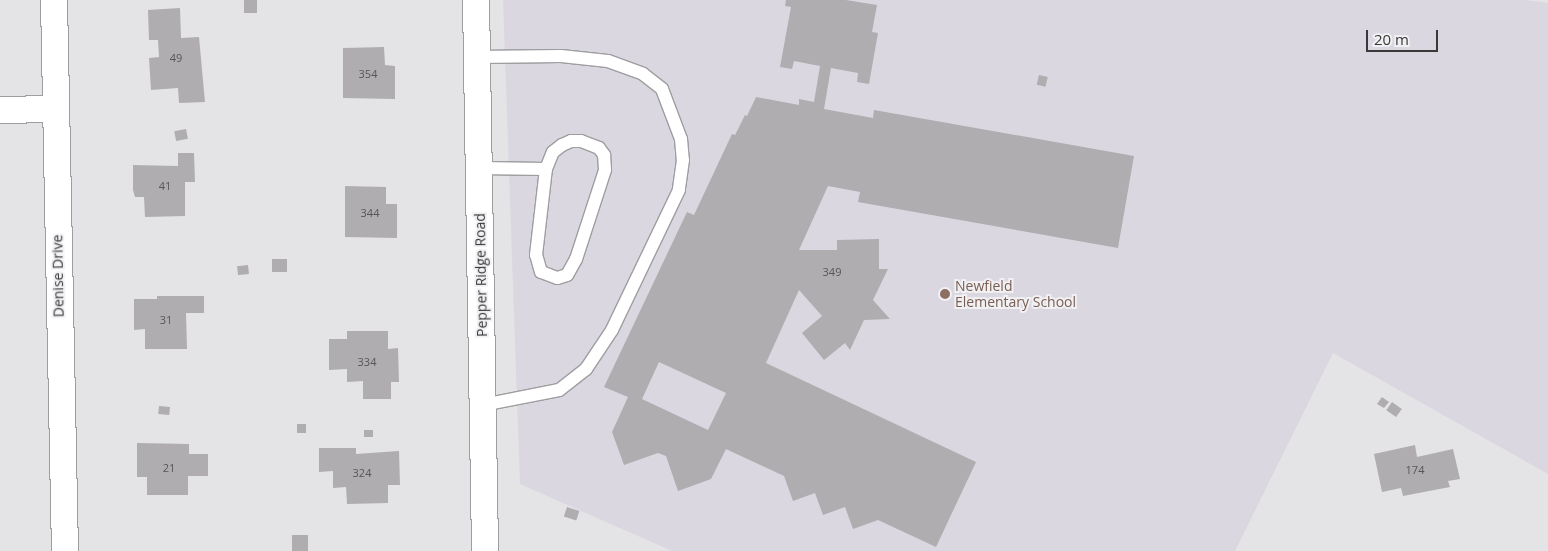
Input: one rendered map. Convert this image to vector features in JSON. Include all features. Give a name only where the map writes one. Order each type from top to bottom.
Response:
[{"type":"street","name":"Denise Drive","points":[[54,0],[54,109],[65,551]]},
{"type":"street","name":"Pepper Ridge Road","points":[[476,0],[486,551]]},
{"type":"street","points":[[0,110],[54,109]]},
{"type":"lane","points":[[477,57],[561,56],[608,61],[643,74],[662,89],[681,139],[683,160],[679,190],[612,330],[586,369],[559,390],[483,405]]},
{"type":"lane","points":[[571,141],[590,144],[599,148],[604,155],[603,180],[576,259],[567,275],[557,278],[541,272],[537,265],[536,255],[546,169],[553,152],[571,141]]},
{"type":"lane","points":[[479,168],[546,169]]},
{"type":"shaded area","name":"Newfield Elementary School","points":[[503,0],[1526,0],[1548,3],[1548,474],[1333,353],[1235,551],[672,551],[520,484]]},
{"type":"building","points":[[244,0],[257,0],[257,13],[244,13]]},
{"type":"building","points":[[786,0],[846,0],[877,5],[872,32],[878,33],[869,84],[857,82],[858,73],[831,68],[824,109],[873,118],[874,110],[1134,156],[1118,248],[858,202],[860,192],[828,186],[799,250],[837,250],[837,240],[879,239],[879,269],[888,269],[873,300],[890,319],[864,320],[850,350],[845,343],[824,360],[802,333],[822,316],[799,290],[766,363],[976,462],[936,547],[878,520],[853,529],[845,507],[823,515],[815,493],[793,501],[784,476],[726,449],[711,479],[678,491],[666,456],[658,453],[624,465],[612,432],[628,397],[604,387],[687,212],[694,215],[732,134],[735,135],[756,97],[799,105],[799,99],[814,102],[820,66],[794,61],[792,69],[780,67],[791,7],[785,6]],"holes":[[[659,362],[726,393],[708,430],[642,399]]]},
{"type":"building","points":[[180,8],[181,38],[199,37],[205,102],[179,103],[178,88],[151,90],[149,58],[159,57],[158,40],[149,40],[148,10]]},
{"type":"building","points":[[384,47],[385,65],[395,66],[395,99],[343,98],[343,48]]},
{"type":"building","points":[[1039,75],[1048,77],[1046,87],[1037,85]]},
{"type":"building","points":[[186,129],[188,139],[176,141],[174,131]]},
{"type":"building","points":[[178,153],[194,153],[195,182],[185,182],[185,216],[145,217],[144,197],[135,197],[133,190],[133,165],[178,166]]},
{"type":"building","points":[[345,186],[386,187],[386,204],[397,204],[397,238],[345,237]]},
{"type":"building","points":[[272,259],[287,259],[287,272],[272,272]]},
{"type":"building","points":[[248,265],[249,274],[238,275],[237,266]]},
{"type":"building","points":[[157,296],[204,296],[204,313],[186,313],[187,349],[145,349],[145,329],[134,330],[134,299],[157,299]]},
{"type":"building","points":[[347,331],[388,331],[388,349],[398,348],[399,382],[391,382],[391,399],[363,399],[363,381],[347,382],[347,369],[329,370],[329,339],[347,339]]},
{"type":"building","points":[[1382,397],[1389,402],[1384,408],[1377,404]]},
{"type":"building","points":[[1392,402],[1402,409],[1396,417],[1386,410]]},
{"type":"building","points":[[159,406],[170,407],[169,415],[158,414]]},
{"type":"building","points":[[297,424],[306,424],[306,433],[297,433]]},
{"type":"building","points":[[364,430],[373,430],[373,437],[364,437]]},
{"type":"building","points":[[137,443],[189,444],[189,454],[208,454],[208,476],[188,476],[188,495],[147,495],[147,477],[137,477]]},
{"type":"building","points":[[1415,445],[1417,457],[1453,449],[1460,479],[1448,481],[1450,487],[1403,496],[1401,488],[1382,492],[1374,454]]},
{"type":"building","points":[[319,448],[356,448],[356,454],[399,451],[400,485],[388,485],[388,503],[347,504],[346,487],[333,488],[333,471],[319,472]]},
{"type":"building","points":[[567,507],[579,511],[576,521],[564,517]]},
{"type":"building","points":[[292,535],[308,535],[308,551],[292,551]]},
{"type":"place","name":"Newfield Elementary School","points":[[945,294]]}]
